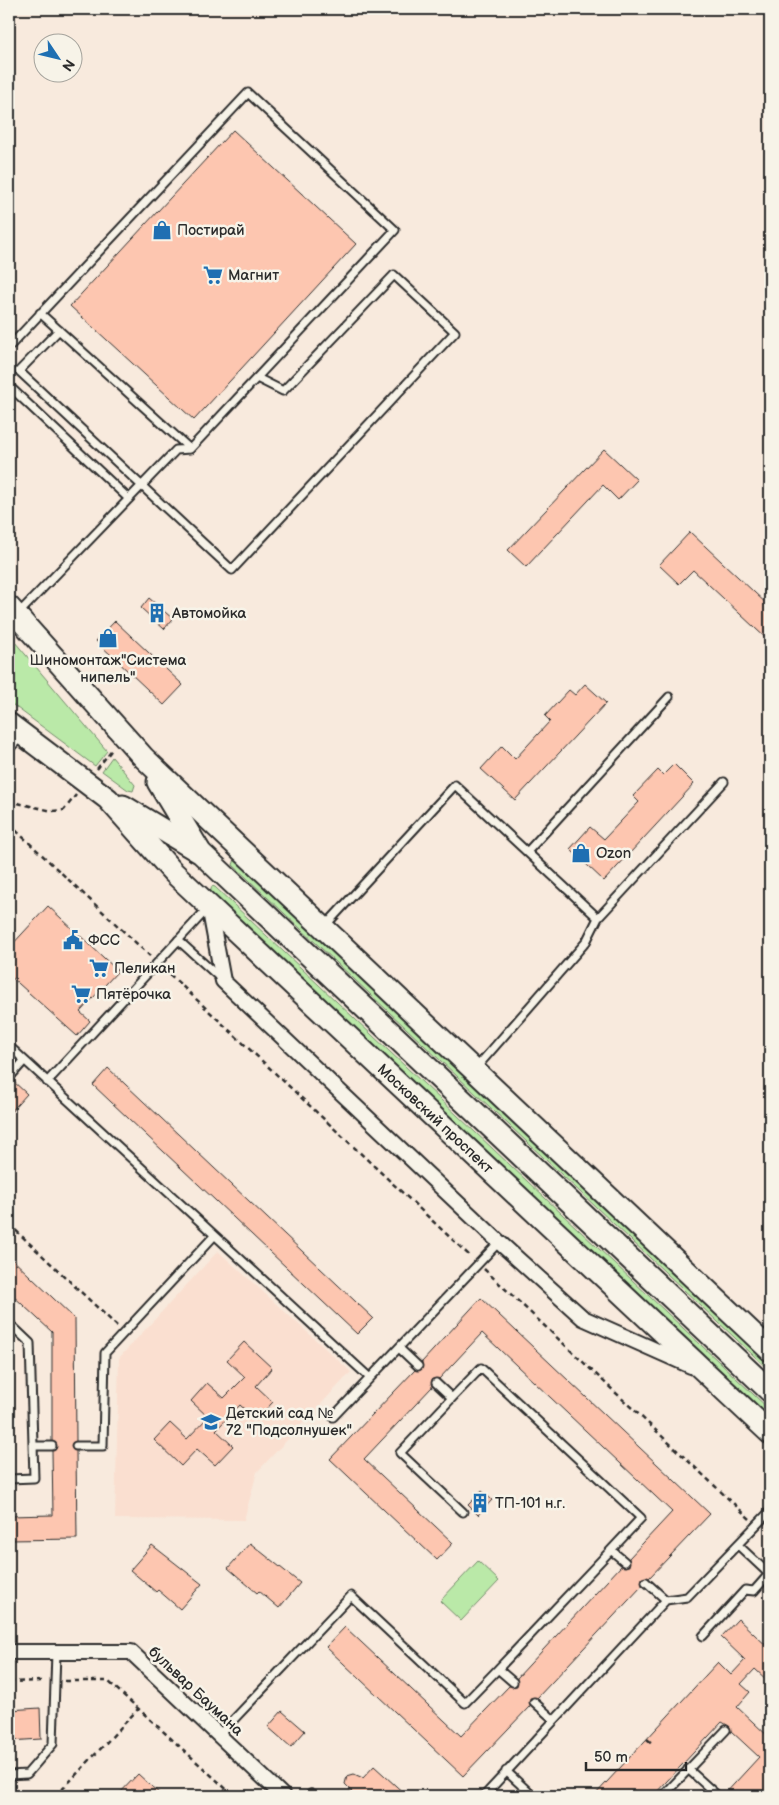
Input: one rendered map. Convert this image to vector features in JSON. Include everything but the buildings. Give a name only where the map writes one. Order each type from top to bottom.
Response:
[{"type":"main road","name":"Московский проспект","points":[[12,612],[147,764],[770,1350]]},
{"type":"main road","name":"Московский проспект","points":[[12,734],[115,802],[201,853],[770,1391]]},
{"type":"main road","name":"Московский проспект","points":[[147,764],[201,853]]},
{"type":"main road","points":[[115,802],[145,808],[153,799],[155,786],[147,764]]},
{"type":"main road","name":"Московский проспект","points":[[115,802],[173,872],[770,1433]]},
{"type":"street","points":[[209,906],[223,981],[499,1242],[583,1318],[703,1371]]},
{"type":"street","name":"бульвар Баумана","points":[[9,1652],[131,1652],[283,1796]]},
{"type":"lane","points":[[9,348],[248,94],[395,230],[190,450],[176,450],[129,499],[12,612]]},
{"type":"lane","points":[[59,330],[19,371],[232,570],[455,332],[394,275],[283,391],[257,378]]},
{"type":"lane","points":[[40,313],[190,450]]},
{"type":"lane","points":[[9,386],[129,499]]},
{"type":"lane","points":[[527,852],[669,698]]},
{"type":"lane","points":[[474,1070],[586,942],[598,918],[724,782]]},
{"type":"lane","points":[[323,928],[455,785],[598,918]]},
{"type":"lane","points":[[47,1082],[209,906]]},
{"type":"lane","points":[[178,940],[223,981]]},
{"type":"lane","points":[[9,1046],[370,1378]]},
{"type":"lane","points":[[9,1078],[24,1061]]},
{"type":"lane","points":[[76,1446],[104,1446],[105,1354],[214,1236]]},
{"type":"lane","points":[[333,1417],[499,1242]]},
{"type":"lane","points":[[9,1323],[30,1343],[34,1446],[34,1478],[9,1479]]},
{"type":"lane","points":[[398,1348],[418,1366]]},
{"type":"lane","points":[[218,1735],[351,1596],[465,1703],[641,1518],[481,1368],[400,1453],[462,1512]]},
{"type":"lane","points":[[436,1383],[452,1398]]},
{"type":"lane","points":[[34,1446],[52,1446]]},
{"type":"lane","points":[[484,1796],[666,1600],[687,1597],[770,1511]]},
{"type":"lane","points":[[703,1636],[745,1590],[754,1591],[769,1574],[738,1545]]},
{"type":"lane","points":[[611,1550],[625,1562]]},
{"type":"lane","points":[[646,1582],[666,1600]]},
{"type":"lane","points":[[9,1775],[27,1774],[53,1744],[56,1651]]},
{"type":"lane","points":[[498,1669],[513,1682]]},
{"type":"lane","points":[[534,1702],[554,1720]]},
{"type":"lane","points":[[663,1796],[726,1730]]},
{"type":"lane","points":[[688,1769],[718,1796]]},
{"type":"lane","points":[[506,1772],[533,1796]]},
{"type":"lane","points":[[309,1796],[311,1794],[314,1796]]},
{"type":"path","points":[[9,801],[52,811],[64,810],[123,736]]},
{"type":"path","points":[[9,824],[757,1525]]},
{"type":"path","points":[[9,1224],[124,1333]]},
{"type":"path","points":[[9,1682],[55,1680],[108,1681],[234,1796]]},
{"type":"path","points":[[56,1796],[139,1708]]},
{"type":"path","points":[[647,1739],[653,1744]]},
{"type":"shaded area","name":"Детский сад № 72 \"Подсолнушек\"","points":[[218,1251],[351,1372],[257,1472],[244,1520],[115,1519],[119,1358]]},
{"type":"green space","points":[[9,635],[107,751],[95,766],[9,702]]},
{"type":"green space","points":[[112,757],[135,785],[133,791],[128,790],[102,771]]},
{"type":"green space","points":[[235,859],[238,859],[770,1361],[770,1371],[233,865]]},
{"type":"green space","points":[[212,886],[770,1410],[770,1421],[210,893]]},
{"type":"green space","points":[[478,1561],[499,1581],[461,1621],[440,1601]]},
{"type":"place","name":"Постирай","points":[[162,230]]},
{"type":"place","name":"Магнит","points":[[213,275]]},
{"type":"place","name":"Автомойка","points":[[157,613]]},
{"type":"place","name":"Шиномонтаж\"Система нипель\"","points":[[108,638]]},
{"type":"place","name":"Ozon","points":[[581,853]]},
{"type":"place","name":"ФСС","points":[[73,940]]},
{"type":"place","name":"Пеликан","points":[[99,968]]},
{"type":"place","name":"Пятёрочка","points":[[81,994]]},
{"type":"place","name":"Детский сад № 72 \"Подсолнушек\"","points":[[211,1422]]},
{"type":"place","name":"ТП-101 н.г.","points":[[480,1503]]}]
